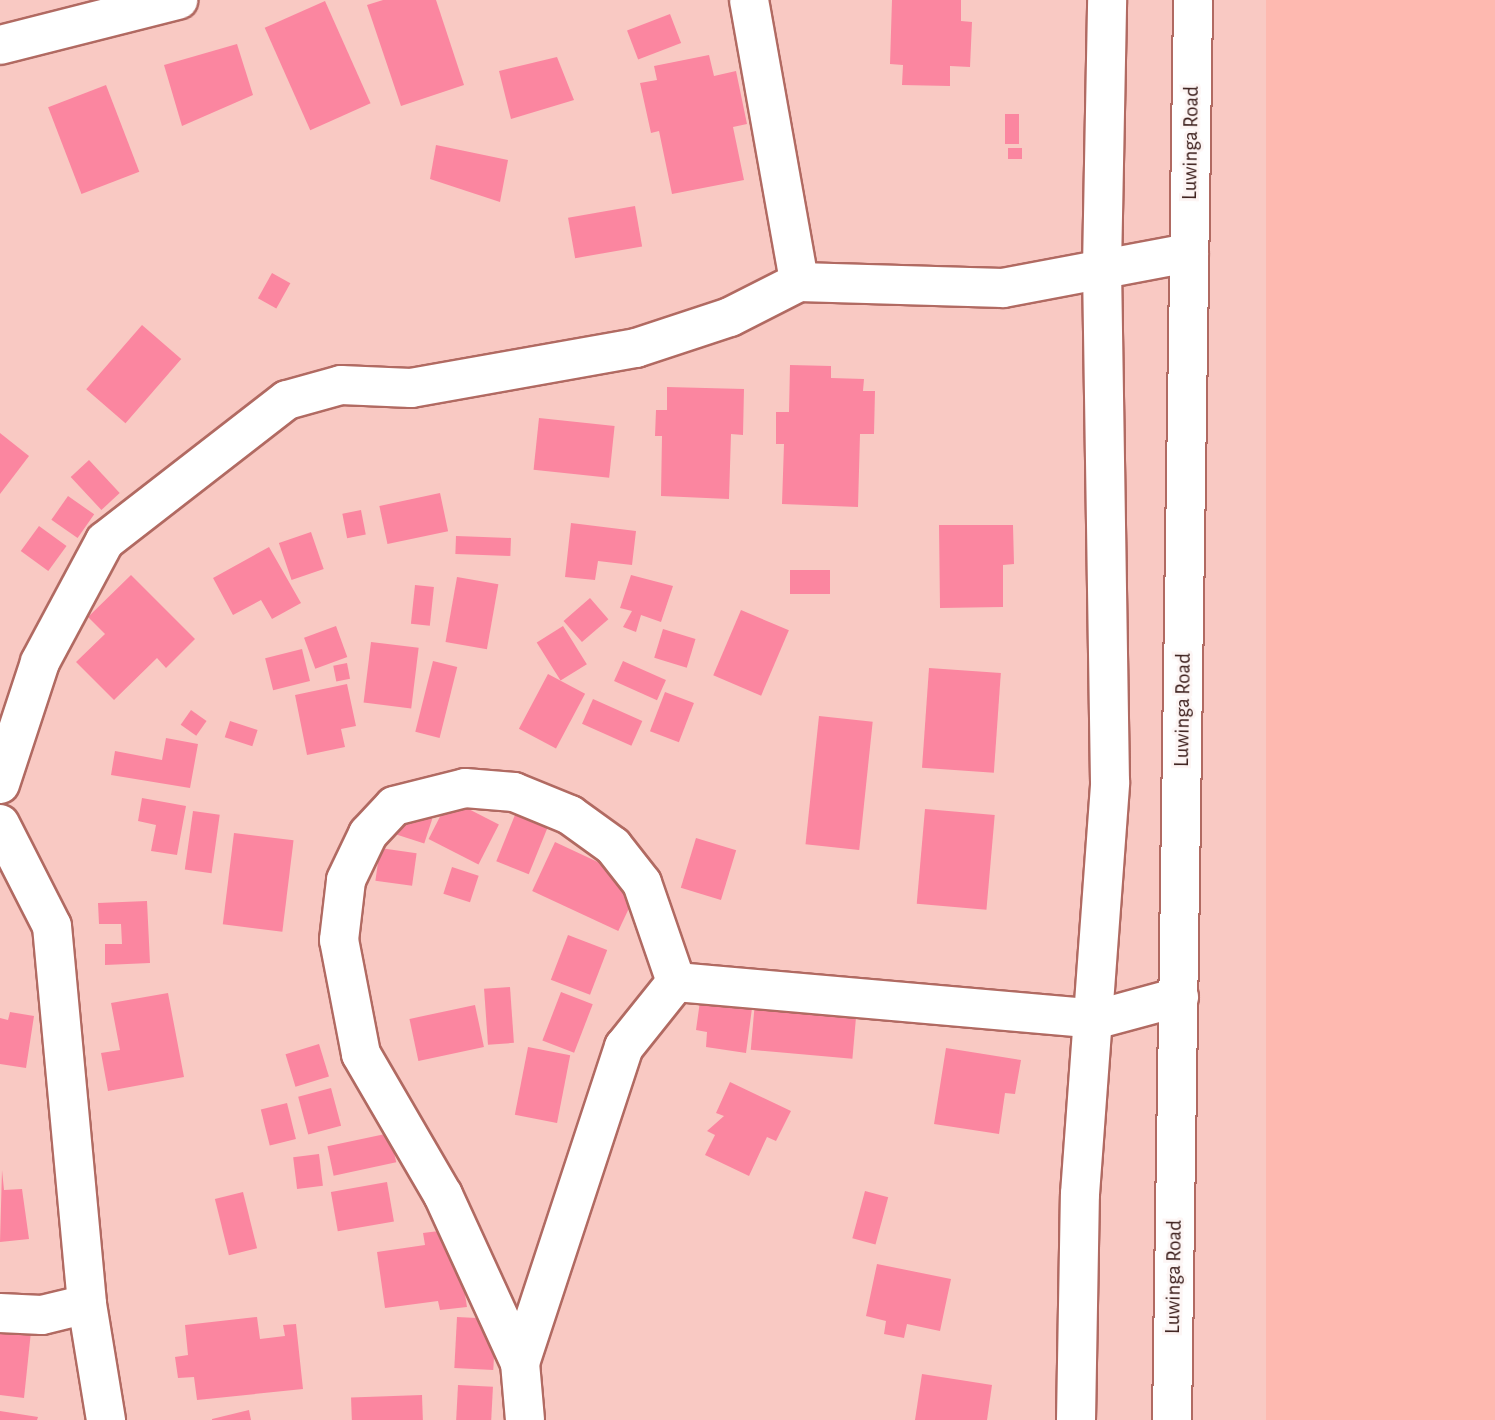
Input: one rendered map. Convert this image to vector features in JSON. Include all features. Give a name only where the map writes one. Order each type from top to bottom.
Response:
[{"type":"main road","points":[[0,45],[177,0]]},
{"type":"main road","points":[[749,0],[799,282]]},
{"type":"main road","points":[[1076,1420],[1080,1194],[1098,1019],[1111,782],[1102,268],[1107,0]]},
{"type":"main road","name":"Luwinga Road","points":[[1172,1420],[1193,0]]},
{"type":"main road","points":[[0,784],[40,662],[105,541],[287,400],[341,385],[411,388],[636,348],[730,317],[799,282],[1003,288],[1189,253]]},
{"type":"main road","points":[[525,1420],[520,1363],[443,1195],[361,1054],[339,940],[346,880],[368,834],[394,806],[465,788],[514,792],[570,815],[613,846],[642,883],[676,982]]},
{"type":"main road","points":[[0,824],[52,926],[87,1304],[106,1420]]},
{"type":"main road","points":[[676,982],[1098,1019],[1179,997]]},
{"type":"main road","points":[[520,1363],[624,1047],[676,982]]},
{"type":"main road","points":[[0,1313],[42,1315],[87,1304]]},
{"type":"shaded area","points":[[1266,0],[1495,0],[1495,1420],[1266,1420]]},
{"type":"building","points":[[383,0],[436,0],[464,85],[401,106],[367,5]]},
{"type":"building","points":[[892,0],[961,0],[961,21],[972,22],[970,67],[950,66],[950,86],[902,85],[903,65],[890,64]]},
{"type":"building","points":[[325,1],[371,103],[310,130],[265,28]]},
{"type":"building","points":[[670,14],[681,43],[638,59],[627,30]]},
{"type":"building","points":[[237,44],[253,95],[182,126],[164,65]]},
{"type":"building","points":[[709,55],[714,76],[736,71],[747,124],[733,127],[744,180],[672,194],[659,131],[651,133],[640,83],[657,80],[654,66]]},
{"type":"building","points":[[557,57],[574,100],[511,119],[499,71]]},
{"type":"building","points":[[106,85],[139,172],[81,194],[48,107]]},
{"type":"building","points":[[1005,114],[1019,114],[1019,144],[1005,144]]},
{"type":"building","points":[[436,145],[508,160],[500,202],[430,179]]},
{"type":"building","points":[[1008,148],[1022,148],[1022,159],[1008,159]]},
{"type":"building","points":[[635,206],[642,246],[575,258],[568,218]]},
{"type":"building","points":[[272,273],[290,283],[276,309],[258,298]]},
{"type":"building","points":[[142,325],[181,359],[125,423],[86,389]]},
{"type":"building","points":[[790,365],[831,366],[831,378],[864,379],[863,391],[875,391],[874,434],[860,434],[858,507],[782,504],[784,444],[776,444],[776,412],[789,412]]},
{"type":"building","points":[[667,387],[744,389],[743,435],[731,434],[729,499],[661,496],[662,436],[655,436],[656,410],[667,410]]},
{"type":"building","points":[[539,418],[615,426],[609,478],[534,470]]},
{"type":"building","points":[[0,433],[29,456],[0,494]]},
{"type":"building","points":[[89,460],[120,493],[101,510],[71,477]]},
{"type":"building","points":[[440,493],[448,531],[387,544],[379,506]]},
{"type":"building","points":[[68,496],[94,514],[78,538],[51,520]]},
{"type":"building","points":[[361,510],[366,535],[347,538],[342,514]]},
{"type":"building","points":[[571,523],[636,531],[632,565],[598,561],[595,580],[565,577]]},
{"type":"building","points":[[939,525],[1013,525],[1014,564],[1003,565],[1003,607],[940,608]]},
{"type":"building","points":[[39,526],[67,546],[48,571],[21,551]]},
{"type":"building","points":[[311,532],[324,569],[292,580],[279,543]]},
{"type":"building","points":[[456,536],[511,538],[510,556],[455,554]]},
{"type":"building","points":[[269,547],[301,603],[272,619],[261,600],[233,615],[213,578]]},
{"type":"building","points":[[790,570],[830,570],[830,594],[790,594]]},
{"type":"building","points":[[131,575],[195,639],[166,668],[157,658],[114,700],[76,662],[105,634],[88,617]]},
{"type":"building","points":[[631,575],[673,586],[661,622],[641,615],[636,632],[623,627],[632,611],[620,608]]},
{"type":"building","points":[[457,577],[498,584],[487,649],[446,642]]},
{"type":"building","points":[[415,585],[434,587],[430,626],[411,624]]},
{"type":"building","points":[[590,598],[608,619],[582,642],[564,621]]},
{"type":"building","points":[[741,610],[789,630],[761,696],[713,675]]},
{"type":"building","points":[[336,626],[347,657],[315,669],[304,638]]},
{"type":"building","points":[[563,626],[587,664],[561,681],[537,642]]},
{"type":"building","points":[[663,629],[696,639],[687,668],[654,658]]},
{"type":"building","points":[[371,642],[419,648],[411,708],[364,703]]},
{"type":"building","points":[[302,649],[310,681],[273,690],[265,658]]},
{"type":"building","points":[[433,661],[457,667],[440,738],[415,732]]},
{"type":"building","points":[[623,661],[666,680],[657,700],[614,681]]},
{"type":"building","points":[[347,663],[350,679],[336,681],[333,666]]},
{"type":"building","points":[[929,668],[1001,673],[994,773],[922,768]]},
{"type":"building","points":[[548,674],[585,694],[556,748],[519,729]]},
{"type":"building","points":[[347,684],[356,726],[341,729],[345,747],[307,755],[295,695]]},
{"type":"building","points":[[665,692],[694,703],[679,742],[650,731]]},
{"type":"building","points":[[593,699],[642,721],[631,746],[582,724]]},
{"type":"building","points":[[191,710],[207,721],[196,736],[181,725]]},
{"type":"building","points":[[819,716],[873,722],[859,850],[806,844]]},
{"type":"building","points":[[230,721],[258,730],[252,746],[225,737]]},
{"type":"building","points":[[166,738],[198,744],[190,788],[111,775],[115,751],[162,760]]},
{"type":"building","points":[[142,798],[186,806],[177,855],[151,851],[156,825],[138,821]]},
{"type":"building","points":[[449,799],[499,824],[478,865],[429,839]]},
{"type":"building","points":[[521,800],[553,813],[529,874],[496,861]]},
{"type":"building","points":[[399,808],[432,819],[424,844],[391,833]]},
{"type":"building","points":[[925,809],[995,815],[986,910],[917,904]]},
{"type":"building","points":[[193,811],[220,815],[212,873],[185,869]]},
{"type":"building","points":[[234,833],[294,840],[282,932],[223,924]]},
{"type":"building","points":[[696,838],[736,850],[721,900],[681,888]]},
{"type":"building","points":[[555,842],[641,882],[618,931],[532,891]]},
{"type":"building","points":[[380,848],[417,853],[412,886],[375,881]]},
{"type":"building","points":[[452,867],[479,876],[470,902],[443,894]]},
{"type":"building","points":[[147,901],[150,963],[105,965],[105,944],[122,944],[121,924],[99,924],[98,903]]},
{"type":"building","points":[[568,935],[607,950],[590,995],[551,980]]},
{"type":"building","points":[[510,987],[514,1043],[488,1045],[484,989]]},
{"type":"building","points":[[756,990],[858,999],[852,1059],[751,1050]]},
{"type":"building","points":[[561,992],[593,1004],[574,1053],[542,1041]]},
{"type":"building","points":[[168,993],[184,1077],[108,1091],[101,1053],[120,1050],[111,1003]]},
{"type":"building","points":[[701,994],[753,1001],[746,1053],[706,1047],[707,1032],[696,1030]]},
{"type":"building","points":[[475,1005],[484,1047],[418,1061],[409,1019]]},
{"type":"building","points":[[10,1012],[34,1016],[26,1068],[0,1064],[0,1018],[8,1020]]},
{"type":"building","points":[[319,1044],[329,1077],[295,1087],[286,1054]]},
{"type":"building","points":[[528,1047],[570,1055],[557,1123],[515,1115]]},
{"type":"building","points":[[946,1048],[1021,1060],[1015,1094],[1005,1093],[999,1134],[934,1124]]},
{"type":"building","points":[[730,1082],[791,1111],[776,1141],[767,1137],[749,1176],[705,1155],[715,1135],[707,1131],[724,1116],[716,1113]]},
{"type":"building","points":[[331,1088],[341,1126],[308,1134],[298,1097]]},
{"type":"building","points":[[287,1103],[296,1139],[270,1145],[261,1110]]},
{"type":"building","points":[[390,1133],[396,1162],[334,1176],[327,1146]]},
{"type":"building","points":[[319,1154],[323,1186],[297,1189],[293,1157]]},
{"type":"building","points":[[2,1170],[4,1190],[22,1189],[29,1239],[0,1242]]},
{"type":"building","points":[[387,1182],[394,1221],[338,1231],[331,1192]]},
{"type":"building","points":[[865,1191],[888,1197],[876,1245],[852,1238]]},
{"type":"building","points":[[243,1192],[257,1248],[229,1255],[215,1199]]},
{"type":"building","points":[[455,1229],[467,1307],[440,1310],[438,1301],[385,1308],[377,1252],[425,1245],[423,1233]]},
{"type":"building","points":[[877,1264],[951,1279],[940,1331],[907,1324],[904,1338],[884,1334],[886,1321],[866,1316]]},
{"type":"building","points":[[257,1317],[260,1339],[285,1336],[283,1325],[296,1324],[303,1389],[197,1400],[194,1377],[178,1378],[175,1357],[188,1355],[185,1325]]},
{"type":"building","points":[[457,1317],[496,1319],[493,1370],[454,1368]]},
{"type":"building","points":[[0,1318],[32,1322],[24,1398],[0,1395]]},
{"type":"building","points":[[922,1374],[992,1385],[987,1420],[915,1420]]},
{"type":"building","points":[[458,1385],[493,1387],[491,1420],[456,1420]]},
{"type":"building","points":[[422,1395],[423,1420],[352,1420],[351,1397]]},
{"type":"building","points":[[249,1410],[251,1420],[212,1420],[212,1419]]},
{"type":"building","points":[[0,1411],[38,1417],[37,1420],[0,1420]]}]
